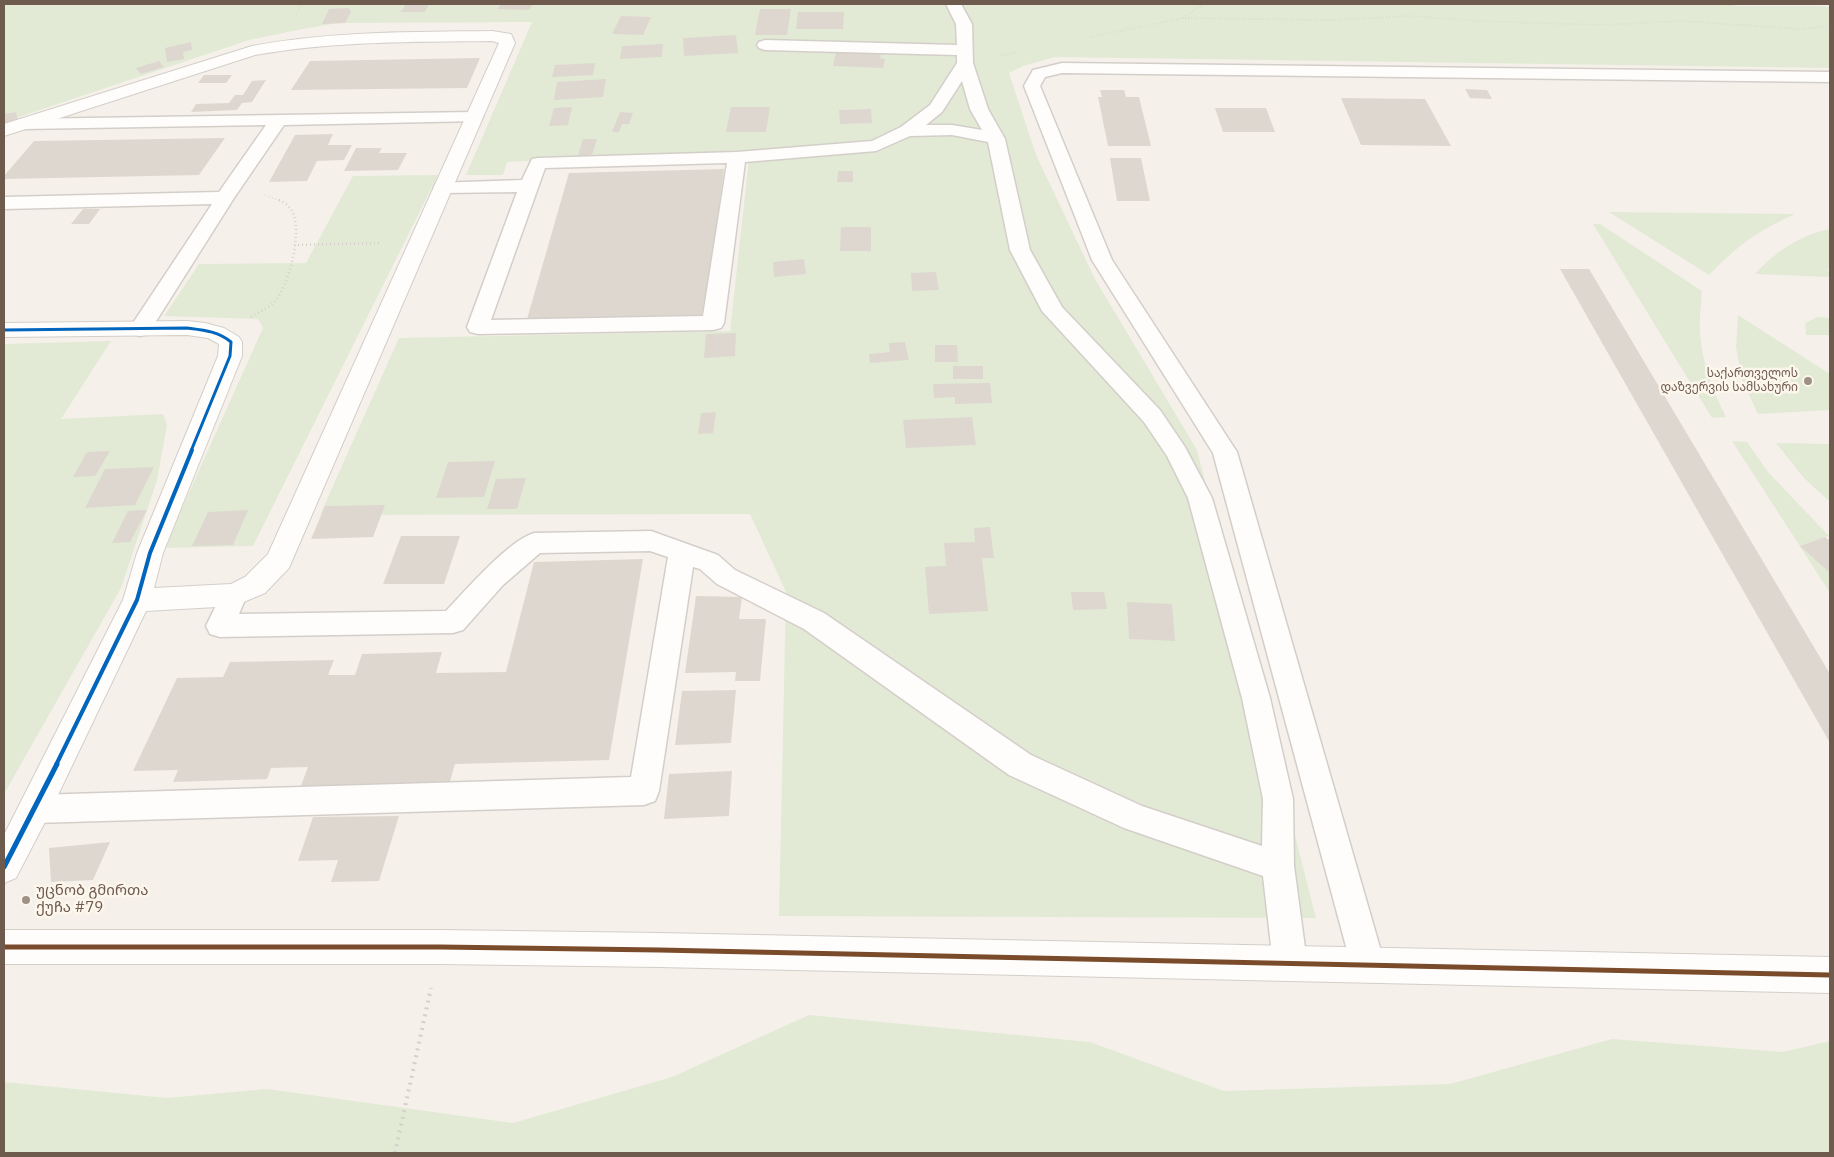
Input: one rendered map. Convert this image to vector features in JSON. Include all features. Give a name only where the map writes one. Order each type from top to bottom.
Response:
[{"type":"street","points":[[4,130],[252,51],[281,45],[315,40],[492,36],[504,38],[507,44],[279,560],[255,585],[234,595],[137,600]]},
{"type":"street","points":[[4,330],[187,328],[210,330],[224,335],[231,342],[230,356],[150,553],[137,600],[35,809],[4,867]]},
{"type":"street","points":[[4,947],[440,947],[660,950],[1830,975]]},
{"type":"lane","points":[[954,4],[964,24],[965,56],[979,109],[996,139],[1020,250],[1053,310],[1152,416],[1177,453],[1200,498],[1256,698],[1278,799],[1278,866],[1290,963]]},
{"type":"lane","points":[[765,45],[965,56]]},
{"type":"lane","points":[[737,157],[713,323],[478,326],[538,163],[737,157],[876,146],[907,131],[936,108],[965,56]]},
{"type":"lane","points":[[1368,965],[1225,452],[1102,260],[1032,86],[1038,74],[1062,68],[1830,78]]},
{"type":"lane","points":[[24,124],[474,117]]},
{"type":"lane","points":[[140,329],[225,198],[279,120]]},
{"type":"lane","points":[[907,131],[940,129],[969,131],[996,139]]},
{"type":"lane","points":[[443,187],[529,186]]},
{"type":"lane","points":[[4,203],[225,198]]},
{"type":"lane","points":[[234,595],[220,626],[453,622],[494,578],[534,543],[651,540],[709,562],[726,578],[814,621],[1020,765],[1135,818],[1278,866]]},
{"type":"lane","points":[[35,809],[644,791],[682,552]]},
{"type":"path","points":[[1183,18],[1203,4]]},
{"type":"path","points":[[1088,38],[1183,18],[1329,20],[1412,16],[1476,21],[1601,25],[1683,21],[1799,29],[1830,26]]},
{"type":"path","points":[[965,56],[1022,51]]},
{"type":"path","points":[[224,335],[274,302],[285,284],[294,245],[295,217],[284,201],[265,195],[225,198]]},
{"type":"path","points":[[294,245],[420,242]]},
{"type":"path","points":[[395,1153],[440,947]]},
{"type":"green space","points":[[4,4],[1727,4],[1737,6],[1821,6],[1830,7],[1830,68],[1055,57],[1023,66],[1009,73],[1036,155],[1095,279],[1197,450],[1316,918],[779,916],[786,592],[750,514],[320,515],[399,338],[730,331],[750,150],[507,162],[503,175],[466,175],[532,22],[338,23],[303,29],[249,40],[4,122]]},
{"type":"green space","points":[[438,175],[253,546],[164,548],[263,328],[258,319],[164,316],[199,264],[306,263],[353,176]]},
{"type":"green space","points":[[1609,212],[1795,214],[1748,240],[1709,275]]},
{"type":"green space","points":[[1593,224],[1600,224],[1702,291],[1700,328],[1703,355],[1713,387],[1726,417],[1712,418]]},
{"type":"green space","points":[[1830,229],[1830,269],[1827,269],[1830,277],[1755,274],[1779,252],[1799,240]]},
{"type":"green space","points":[[1738,315],[1830,374],[1830,410],[1758,414],[1742,380],[1736,347]]},
{"type":"green space","points":[[1817,317],[1830,318],[1830,335],[1806,335],[1805,323]]},
{"type":"green space","points":[[111,341],[61,419],[163,414],[167,425],[157,480],[121,588],[4,794],[4,344]]},
{"type":"green space","points":[[1732,441],[1747,442],[1768,472],[1829,536],[1801,546],[1830,573],[1830,593]]},
{"type":"green space","points":[[1776,443],[1830,444],[1830,502],[1804,478]]},
{"type":"green space","points":[[809,1015],[1090,1042],[1224,1091],[1450,1084],[1612,1039],[1783,1052],[1830,1041],[1830,1153],[4,1153],[4,1082],[167,1098],[267,1089],[513,1123],[672,1077]]},
{"type":"building","points":[[406,4],[429,4],[425,12],[401,12]]},
{"type":"building","points":[[501,4],[533,4],[529,10],[498,9]]},
{"type":"building","points":[[349,8],[351,12],[345,23],[322,24],[329,9]]},
{"type":"building","points":[[760,9],[791,9],[787,35],[755,35]]},
{"type":"building","points":[[798,12],[844,12],[843,29],[796,29]]},
{"type":"building","points":[[621,16],[651,17],[643,35],[612,34]]},
{"type":"building","points":[[736,35],[738,53],[684,56],[683,38]]},
{"type":"building","points":[[191,42],[192,50],[183,52],[184,59],[167,62],[165,48]]},
{"type":"building","points":[[663,44],[662,57],[620,59],[622,46]]},
{"type":"building","points":[[869,49],[882,49],[880,58],[885,59],[883,68],[833,66],[836,53],[868,54]]},
{"type":"building","points":[[480,58],[467,88],[291,90],[310,61]]},
{"type":"building","points":[[159,61],[164,67],[141,74],[136,68]]},
{"type":"building","points":[[595,63],[593,75],[552,77],[555,65]]},
{"type":"building","points":[[204,75],[232,75],[226,83],[198,83]]},
{"type":"building","points":[[606,79],[603,97],[554,100],[557,82]]},
{"type":"building","points":[[266,80],[252,102],[242,103],[237,110],[191,112],[196,104],[229,103],[235,95],[243,95],[252,81]]},
{"type":"building","points":[[1465,89],[1487,90],[1492,99],[1470,98]]},
{"type":"building","points":[[1100,90],[1124,90],[1126,97],[1139,97],[1151,146],[1108,146],[1098,97],[1102,97]]},
{"type":"building","points":[[1341,98],[1425,99],[1451,146],[1361,145]]},
{"type":"building","points":[[572,107],[568,125],[549,126],[554,108]]},
{"type":"building","points":[[731,107],[770,107],[766,132],[726,132]]},
{"type":"building","points":[[1215,108],[1266,108],[1275,132],[1223,132]]},
{"type":"building","points":[[871,109],[872,123],[840,124],[839,110]]},
{"type":"building","points":[[16,112],[18,124],[4,128],[4,114]]},
{"type":"building","points":[[620,112],[633,113],[629,124],[622,124],[619,132],[612,132]]},
{"type":"building","points":[[333,134],[328,145],[352,145],[344,160],[317,161],[307,181],[269,182],[295,135]]},
{"type":"building","points":[[225,138],[199,175],[4,179],[4,176],[34,141]]},
{"type":"building","points":[[583,139],[597,139],[592,155],[578,156]]},
{"type":"building","points":[[356,148],[382,148],[379,153],[407,153],[398,170],[344,171]]},
{"type":"building","points":[[1110,158],[1141,158],[1150,201],[1117,201]]},
{"type":"building","points":[[724,169],[705,315],[527,319],[569,173]]},
{"type":"building","points":[[838,171],[853,171],[853,182],[837,182]]},
{"type":"building","points":[[83,209],[100,209],[89,224],[71,224]]},
{"type":"building","points":[[841,227],[871,227],[871,251],[840,251]]},
{"type":"building","points":[[804,259],[806,274],[774,277],[773,262]]},
{"type":"building","points":[[1560,269],[1589,269],[1830,674],[1830,743]]},
{"type":"building","points":[[936,272],[939,290],[912,291],[911,273]]},
{"type":"building","points":[[736,333],[735,356],[704,358],[706,334]]},
{"type":"building","points":[[905,342],[909,360],[870,363],[869,354],[890,352],[889,343]]},
{"type":"building","points":[[935,345],[957,345],[958,362],[935,362]]},
{"type":"building","points":[[953,366],[983,366],[983,379],[953,379]]},
{"type":"building","points":[[990,383],[992,403],[955,404],[955,397],[934,398],[933,384]]},
{"type":"building","points":[[716,412],[713,433],[698,434],[701,413]]},
{"type":"building","points":[[972,417],[976,445],[906,448],[903,420]]},
{"type":"building","points":[[110,451],[95,476],[73,477],[87,452]]},
{"type":"building","points":[[495,461],[484,497],[436,498],[448,462]]},
{"type":"building","points":[[154,467],[135,505],[85,508],[105,469]]},
{"type":"building","points":[[526,478],[517,509],[487,509],[496,479]]},
{"type":"building","points":[[385,505],[373,537],[311,539],[325,506]]},
{"type":"building","points":[[147,510],[130,542],[112,543],[128,511]]},
{"type":"building","points":[[248,510],[233,545],[192,546],[208,512]]},
{"type":"building","points":[[990,527],[994,558],[982,558],[988,611],[929,614],[925,567],[946,566],[944,543],[975,542],[974,528]]},
{"type":"building","points":[[401,536],[460,536],[444,584],[383,584]]},
{"type":"building","points":[[1825,537],[1830,541],[1830,573],[1800,546]]},
{"type":"building","points":[[643,559],[609,760],[455,764],[448,788],[299,791],[308,767],[271,768],[267,779],[173,782],[178,770],[133,771],[177,678],[223,677],[230,662],[334,660],[328,675],[355,675],[362,654],[442,652],[436,673],[506,672],[534,562]]},
{"type":"building","points":[[1071,592],[1104,592],[1107,609],[1073,610]]},
{"type":"building","points":[[696,596],[742,597],[739,619],[766,619],[760,681],[735,681],[736,672],[685,673]]},
{"type":"building","points":[[1127,602],[1172,604],[1175,641],[1129,639]]},
{"type":"building","points":[[736,690],[731,743],[675,745],[682,691]]},
{"type":"building","points":[[732,771],[729,816],[664,819],[669,774]]},
{"type":"building","points":[[399,816],[379,881],[331,882],[338,860],[298,861],[313,817]]},
{"type":"building","points":[[110,842],[93,880],[51,882],[49,848]]},
{"type":"transit line","points":[[4,330],[187,328],[216,333],[231,342],[230,356],[150,553],[137,600],[35,809],[4,867]]},
{"type":"transit line","points":[[4,947],[440,947],[659,950],[1830,975]]},
{"type":"place","name":"საქართველოს დაზვერვის სამსახური","points":[[1808,381]]},
{"type":"place","name":"უცნობ გმირთა ქუჩა #79","points":[[26,900]]}]
